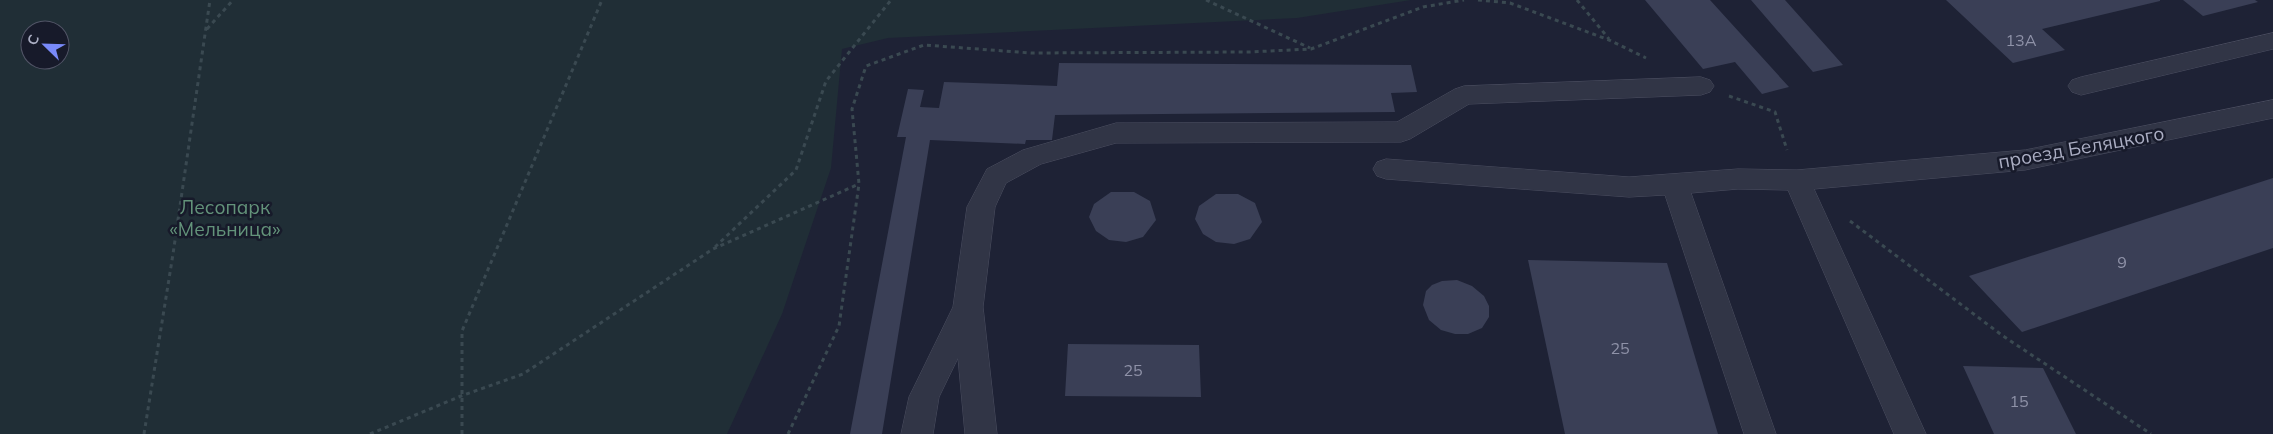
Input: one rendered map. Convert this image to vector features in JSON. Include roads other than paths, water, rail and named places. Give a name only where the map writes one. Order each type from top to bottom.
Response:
[{"type":"street","points":[[2081,86],[2273,41]]},
{"type":"street","points":[[981,434],[968,307],[981,207],[996,176],[1032,157],[1116,133],[1401,132],[1464,95],[1701,86]]},
{"type":"street","name":"проезд Беляцкого","points":[[1386,169],[1629,187],[1738,179],[1797,180],[2025,160],[2273,109]]},
{"type":"street","points":[[1797,180],[1910,434]]},
{"type":"street","points":[[1674,184],[1689,222],[1760,434]]},
{"type":"street","points":[[917,434],[924,397],[968,307]]},
{"type":"park label","name":"Лесопарк «Мельница»","points":[[225,218]]}]
